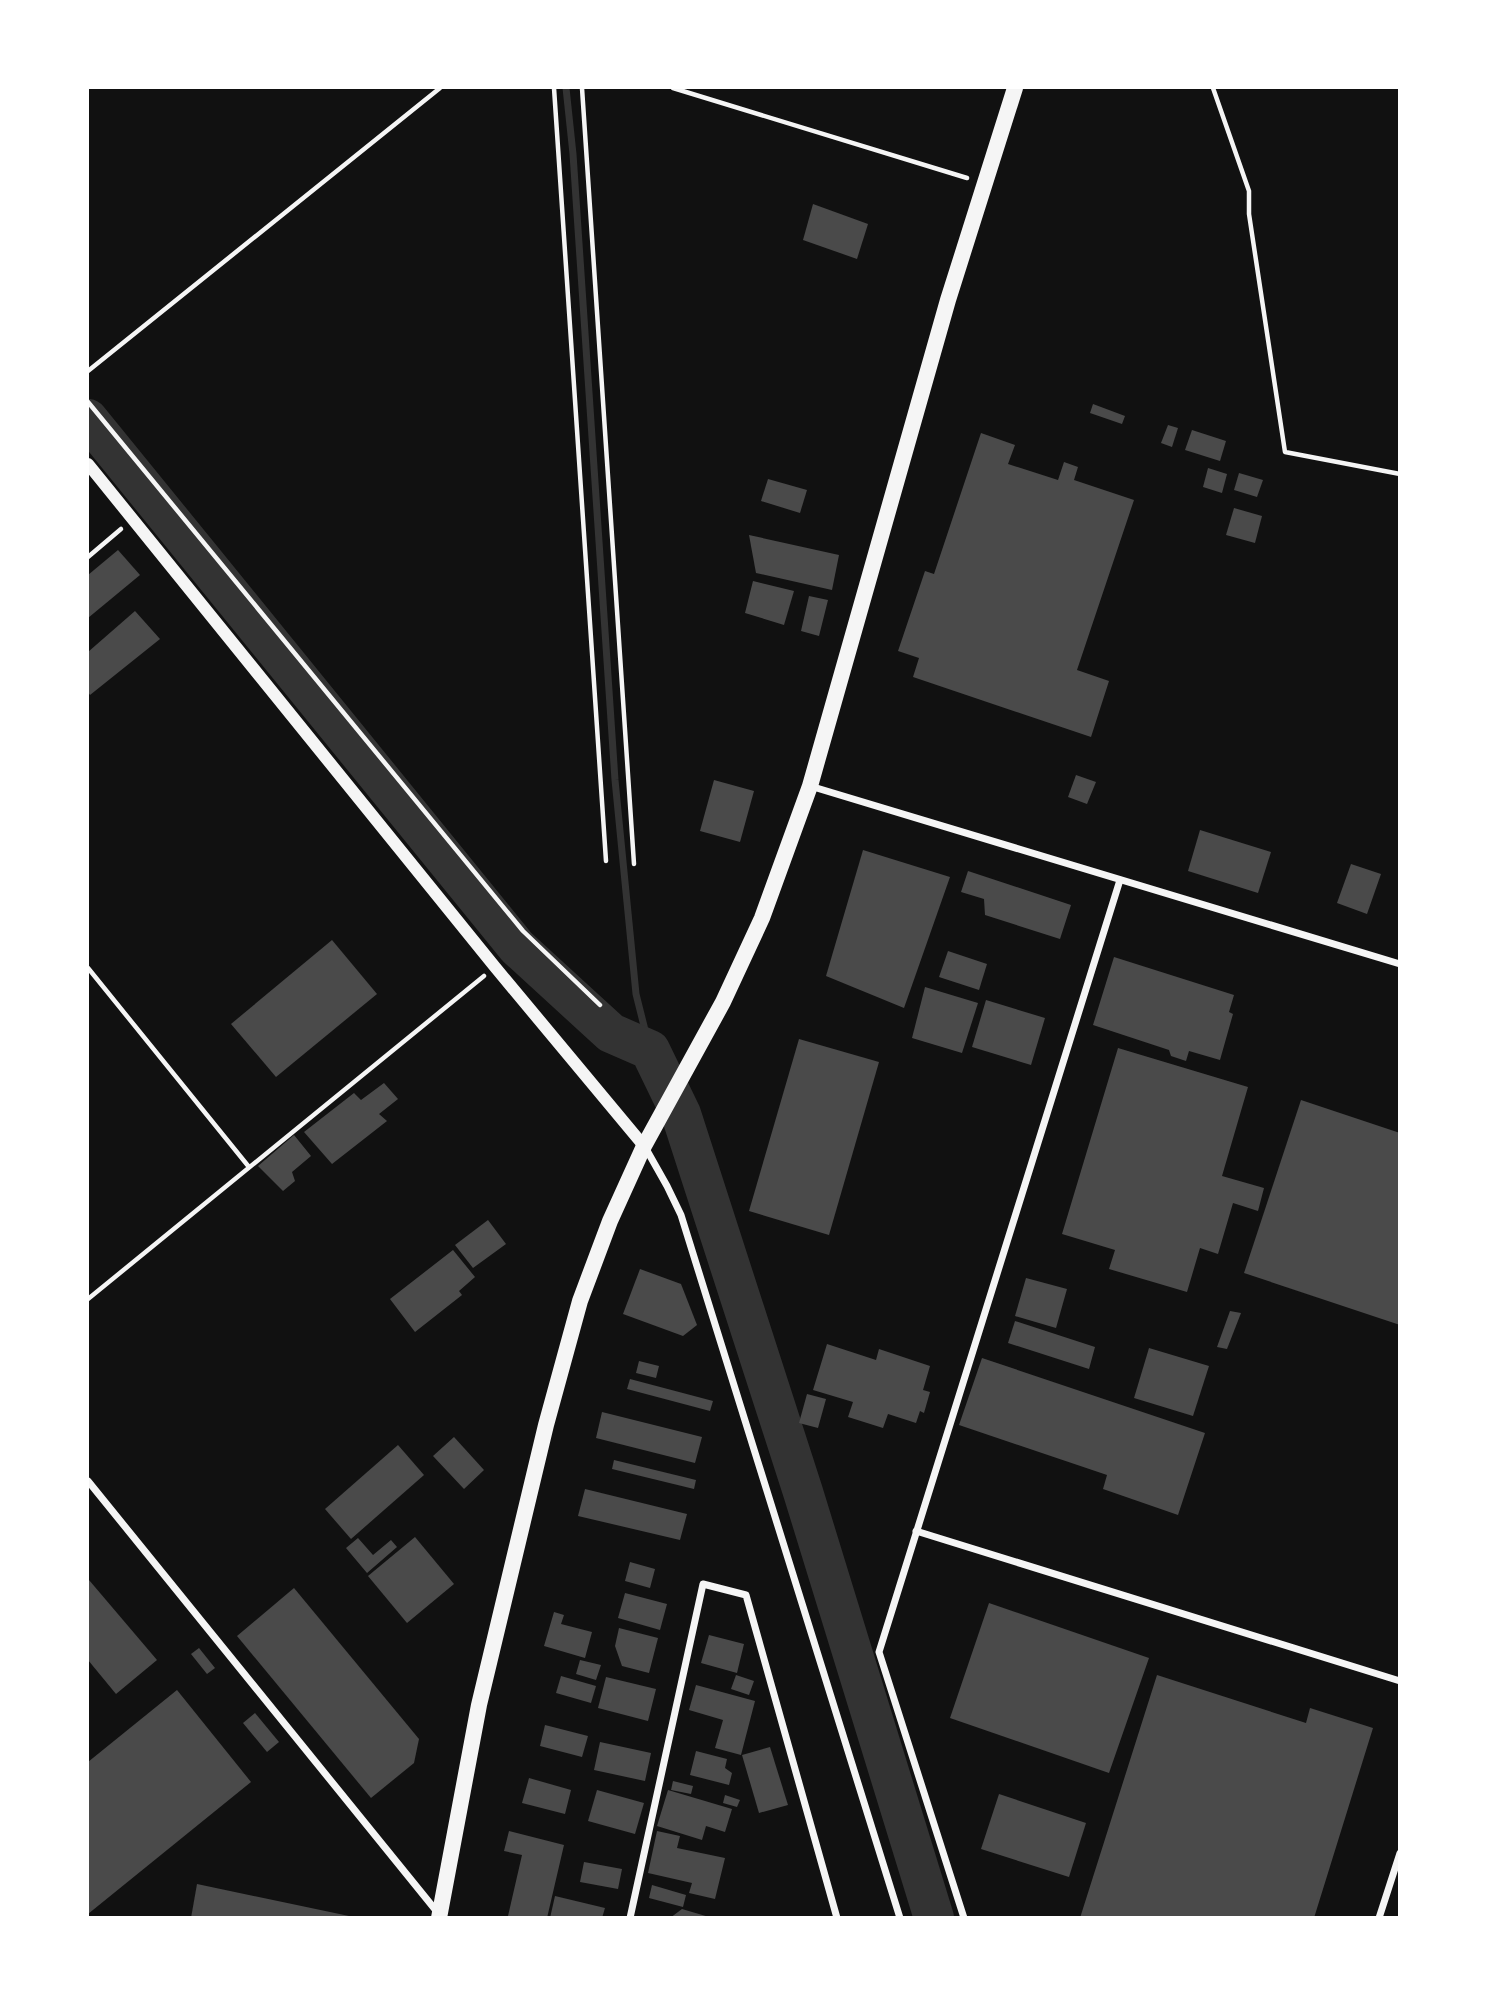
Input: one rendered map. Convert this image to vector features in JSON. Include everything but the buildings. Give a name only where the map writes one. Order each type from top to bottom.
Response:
[{"type":"highway","points":[[439,1916],[479,1706],[545,1425],[580,1301],[610,1221],[647,1142],[723,1002],[762,918],[810,786],[948,300],[1015,88]]},
{"type":"street","points":[[88,464],[495,967],[647,1142],[681,1215],[900,1917]]},
{"type":"street","points":[[810,786],[1399,964]]},
{"type":"street","points":[[964,1917],[879,1652],[1120,880]]},
{"type":"street","points":[[88,1481],[439,1916]]},
{"type":"street","points":[[916,1531],[1399,1681]]},
{"type":"street","points":[[630,1917],[703,1584],[746,1595],[837,1917]]},
{"type":"street","points":[[1379,1917],[1399,1853]]},
{"type":"path","points":[[424,88],[430,95]]},
{"type":"path","points":[[88,372],[440,88]]},
{"type":"path","points":[[554,88],[606,861]]},
{"type":"path","points":[[582,88],[634,864]]},
{"type":"path","points":[[673,88],[985,183]]},
{"type":"path","points":[[1213,88],[1249,191],[1249,214],[1285,452],[1399,474]]},
{"type":"path","points":[[88,401],[523,932],[600,1004]]},
{"type":"path","points":[[88,557],[132,520]]},
{"type":"path","points":[[88,1299],[495,967]]},
{"type":"path","points":[[88,968],[249,1167]]},
{"type":"waterway","points":[[566,88],[573,154],[615,780],[636,994],[650,1050]]},
{"type":"waterway","points":[[88,419],[517,947],[611,1033],[650,1050],[681,1114],[803,1492],[934,1918]]}]
